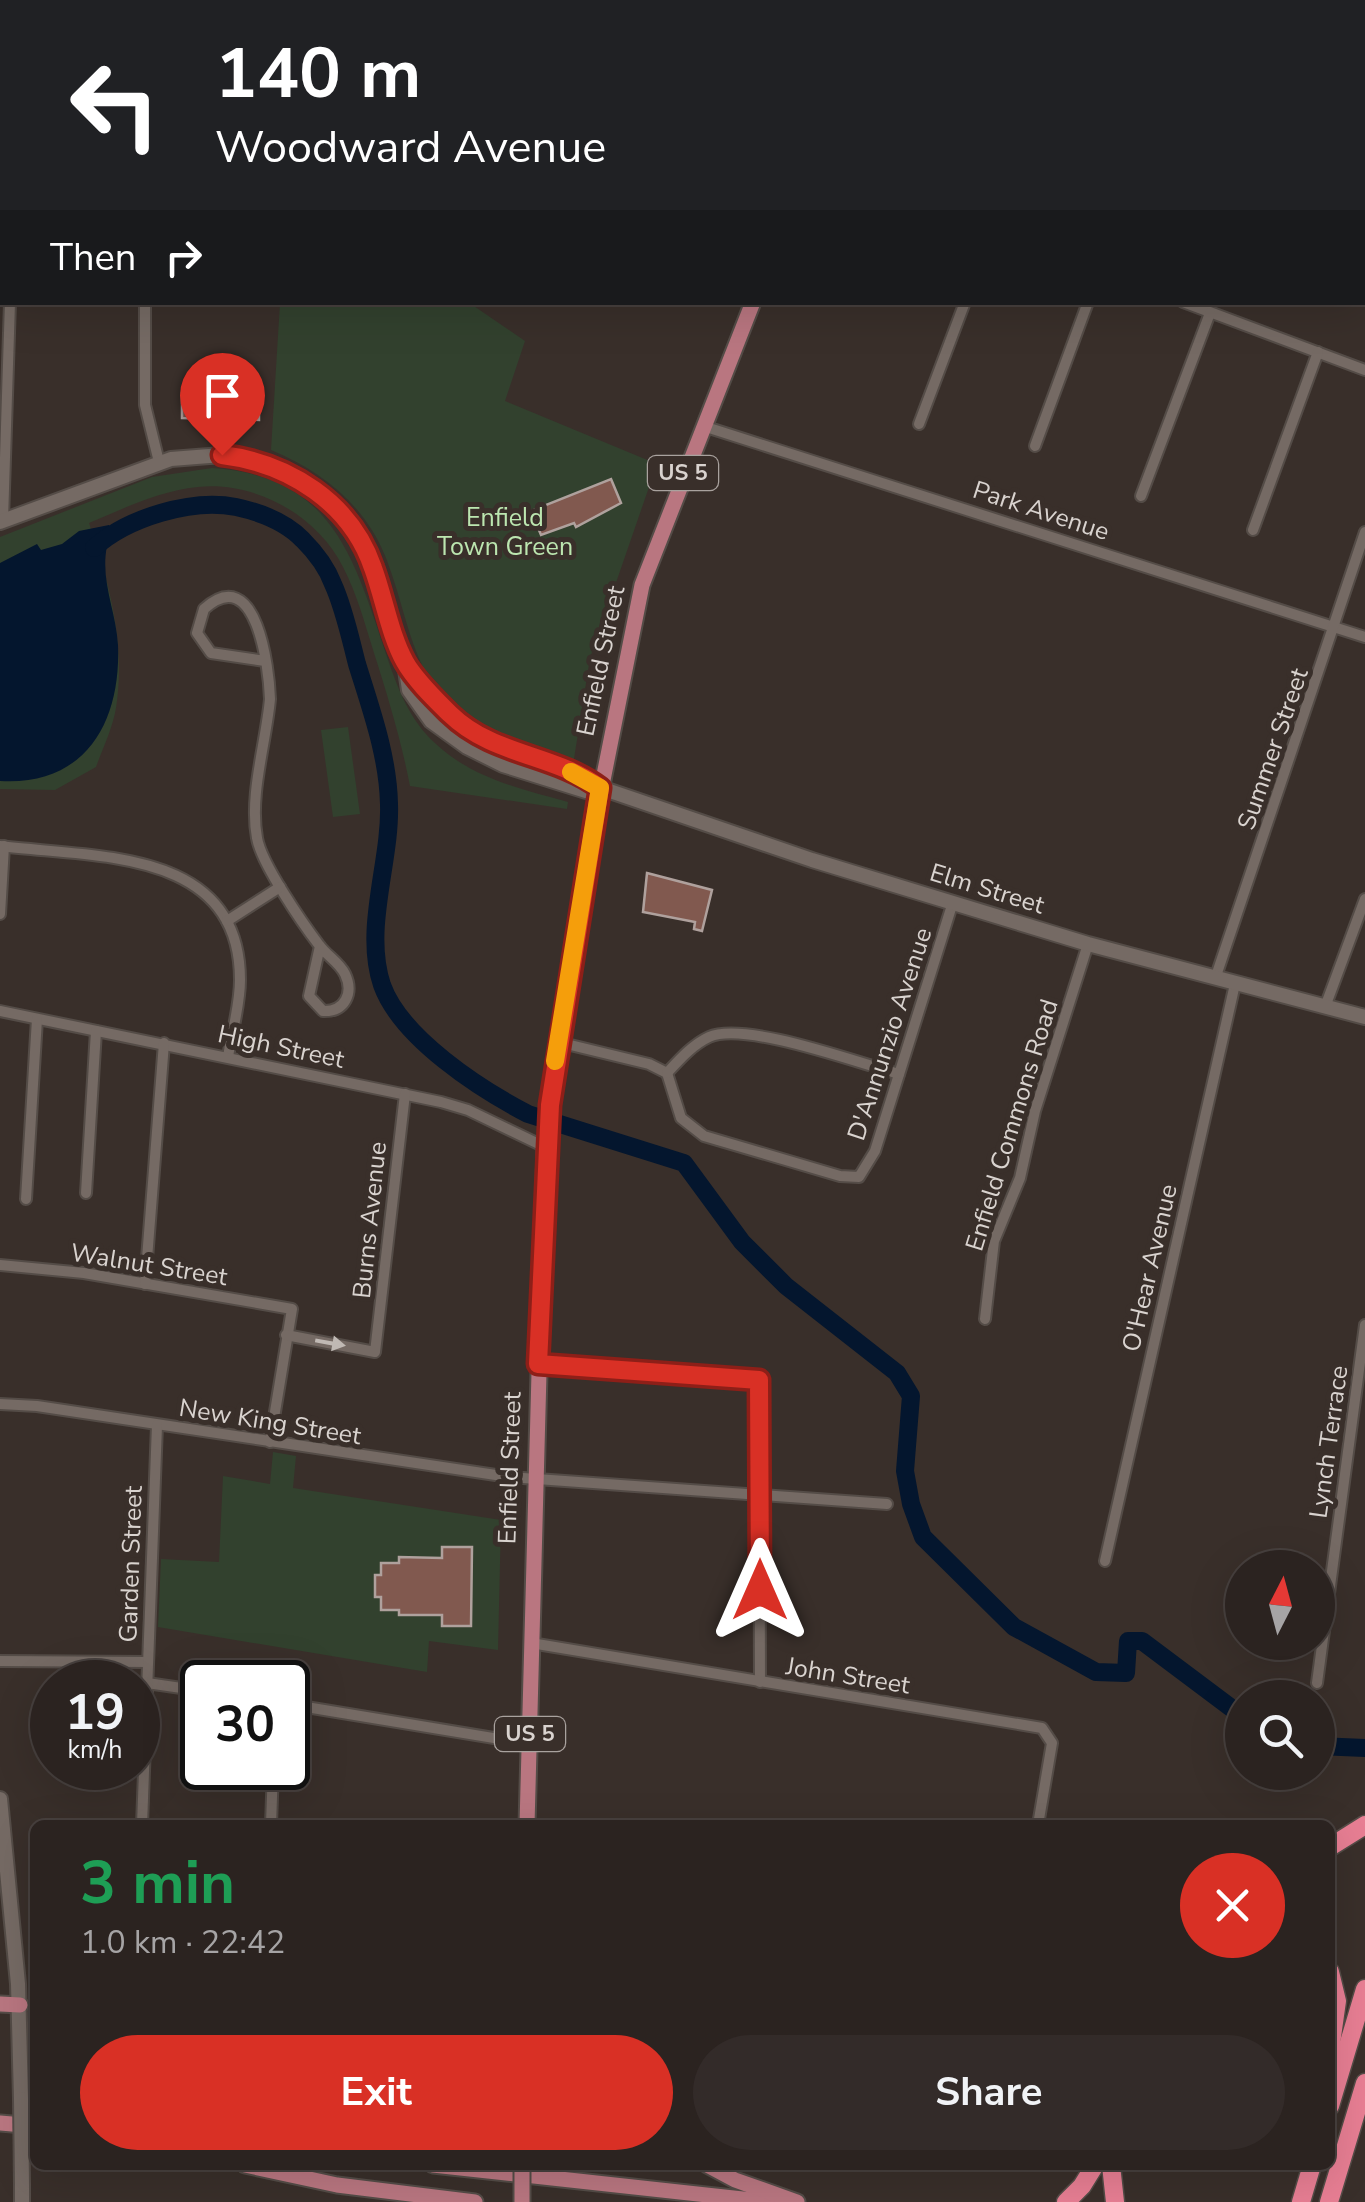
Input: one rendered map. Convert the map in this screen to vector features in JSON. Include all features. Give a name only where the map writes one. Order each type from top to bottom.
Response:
[{"type":"highway","points":[[1335,1844],[1365,1825]]},
{"type":"highway","points":[[1335,2089],[1365,1989]]},
{"type":"highway","points":[[1330,2202],[1365,2083]]},
{"type":"highway","points":[[1330,2202],[1347,2178],[1365,2126]]},
{"type":"highway","points":[[1066,2202],[1092,2170]]},
{"type":"highway","points":[[1113,2170],[1116,2202]]},
{"type":"highway","points":[[1299,2202],[1301,2170]]},
{"type":"highway","points":[[1299,2202],[1310,2170]]},
{"type":"main road","name":"Enfield Street","points":[[527,1820],[545,1148],[558,1042],[600,788],[642,586],[752,305]]},
{"type":"main road","points":[[0,2004],[27,2006]]},
{"type":"main road","points":[[0,2123],[30,2126]]},
{"type":"main road","points":[[269,2170],[337,2185],[475,2202]]},
{"type":"main road","points":[[479,2170],[771,2202]]},
{"type":"main road","points":[[522,2170],[522,2202]]},
{"type":"main road","points":[[715,2170],[797,2202]]},
{"type":"street","points":[[10,305],[2,521],[160,462],[145,405],[145,305]]},
{"type":"street","points":[[920,424],[964,305]]},
{"type":"street","points":[[1036,446],[1087,305]]},
{"type":"street","points":[[1191,305],[1365,370]]},
{"type":"street","points":[[1142,496],[1210,312]]},
{"type":"street","points":[[1253,530],[1318,352]]},
{"type":"street","name":"Park Avenue","points":[[703,426],[1365,637]]},
{"type":"street","name":"Elm Street","points":[[160,462],[204,454],[242,457],[278,468],[318,493],[352,525],[372,562],[405,663],[467,728],[500,747],[576,774],[600,788],[953,902],[1088,944],[1365,1017]]},
{"type":"street","name":"Summer Street","points":[[1215,979],[1336,628],[1365,532]]},
{"type":"street","points":[[265,661],[211,653],[197,633],[204,609],[222,598],[246,604],[254,614],[265,661],[270,699],[256,834],[280,887],[320,946],[339,965],[348,983],[347,1000],[333,1011],[318,1008],[309,996],[320,946]]},
{"type":"street","points":[[0,914],[2,846],[128,861],[172,871],[204,892],[226,921],[237,946],[240,978],[228,1057]]},
{"type":"street","points":[[226,921],[280,887]]},
{"type":"street","points":[[1325,1007],[1365,899]]},
{"type":"street","name":"D'Annunzio Avenue","points":[[667,1073],[681,1118],[704,1136],[858,1177],[869,1166],[953,902]]},
{"type":"street","name":"Enfield Commons Road","points":[[985,1319],[994,1241],[1020,1178],[1035,1112],[1088,944]]},
{"type":"street","name":"O'Hear Avenue","points":[[1105,1561],[1235,984]]},
{"type":"street","name":"High Street","points":[[0,1011],[164,1042],[468,1110],[545,1148]]},
{"type":"street","points":[[26,1200],[37,1019]]},
{"type":"street","points":[[86,1194],[96,1031]]},
{"type":"street","points":[[558,1042],[649,1064],[667,1073],[696,1046],[728,1032],[770,1039],[899,1074]]},
{"type":"street","points":[[145,1284],[164,1042]]},
{"type":"street","name":"Burns Avenue","points":[[286,1336],[375,1352],[404,1094]]},
{"type":"street","name":"Walnut Street","points":[[0,1265],[292,1309],[286,1336]]},
{"type":"street","name":"Lynch Terrace","points":[[1317,1680],[1365,1325]]},
{"type":"street","points":[[270,1442],[286,1336]]},
{"type":"street","points":[[538,1364],[759,1380],[760,1682]]},
{"type":"street","name":"New King Street","points":[[0,1404],[37,1406],[534,1479],[887,1504]]},
{"type":"street","name":"Garden Street","points":[[148,1660],[157,1425]]},
{"type":"street","name":"John Street","points":[[531,1643],[1042,1728],[1052,1742],[1039,1820]]},
{"type":"street","points":[[0,1661],[30,1661]]},
{"type":"street","points":[[310,1708],[530,1744]]},
{"type":"street","name":"Garden Street","points":[[142,1820],[143,1790]]},
{"type":"street","points":[[271,1820],[272,1790]]},
{"type":"street","points":[[0,1799],[27,2006],[21,2099],[22,2202]]},
{"type":"green space","name":"Enfield Town Green","points":[[280,305],[472,305],[525,341],[505,401],[657,464],[590,658],[573,765],[496,740],[461,716],[442,697],[418,656],[386,558],[366,522],[324,479],[271,450]]},
{"type":"green space","points":[[212,468],[252,474],[284,486],[310,503],[331,526],[361,582],[404,701],[436,744],[481,774],[568,802],[567,809],[410,786],[360,609],[332,548],[301,517],[282,505],[262,496],[220,487],[170,492],[89,523],[109,590],[117,637],[119,684],[110,730],[96,767],[55,790],[0,789],[0,537],[152,477]]},
{"type":"green space","points":[[348,727],[360,814],[333,817],[321,730]]},
{"type":"green space","points":[[273,1452],[296,1456],[293,1488],[501,1520],[498,1650],[429,1641],[427,1672],[158,1627],[161,1559],[219,1562],[223,1476],[270,1484]]},
{"type":"water","points":[[109,525],[115,541],[107,546],[105,571],[118,645],[113,700],[104,724],[75,761],[55,773],[30,780],[0,781],[0,563],[37,544],[41,550],[62,544],[79,531]]},
{"type":"building","points":[[223,380],[259,381],[259,420],[232,419],[232,428],[222,428],[222,419],[182,418],[182,393],[223,394]]},
{"type":"building","points":[[611,479],[621,503],[576,527],[574,523],[541,535],[531,511]]},
{"type":"building","points":[[647,873],[712,890],[702,931],[694,929],[695,922],[643,912]]},
{"type":"building","points":[[442,1547],[472,1547],[471,1626],[442,1626],[442,1615],[399,1615],[399,1610],[381,1610],[381,1597],[375,1597],[375,1575],[381,1575],[381,1563],[399,1563],[399,1557],[442,1558]]},
{"type":"waterway","points":[[94,548],[142,519],[200,505],[254,512],[280,523],[303,540],[324,566],[337,593],[382,750],[389,804],[375,941],[382,985],[406,1024],[444,1060],[528,1114],[684,1163],[742,1242],[786,1286],[897,1373],[911,1396],[905,1471],[923,1537],[1014,1627],[1096,1672],[1126,1673],[1128,1641],[1142,1641],[1225,1703]]},
{"type":"waterway","points":[[1335,1747],[1365,1748]]},
{"type":"slow traffic","points":[[555,1061],[600,788],[571,772]]},
{"type":"route","points":[[222,455],[278,468],[318,493],[352,525],[372,562],[405,663],[453,718],[500,747],[576,774],[600,788],[558,1042],[545,1148],[538,1364],[759,1380],[760,1590]]}]
